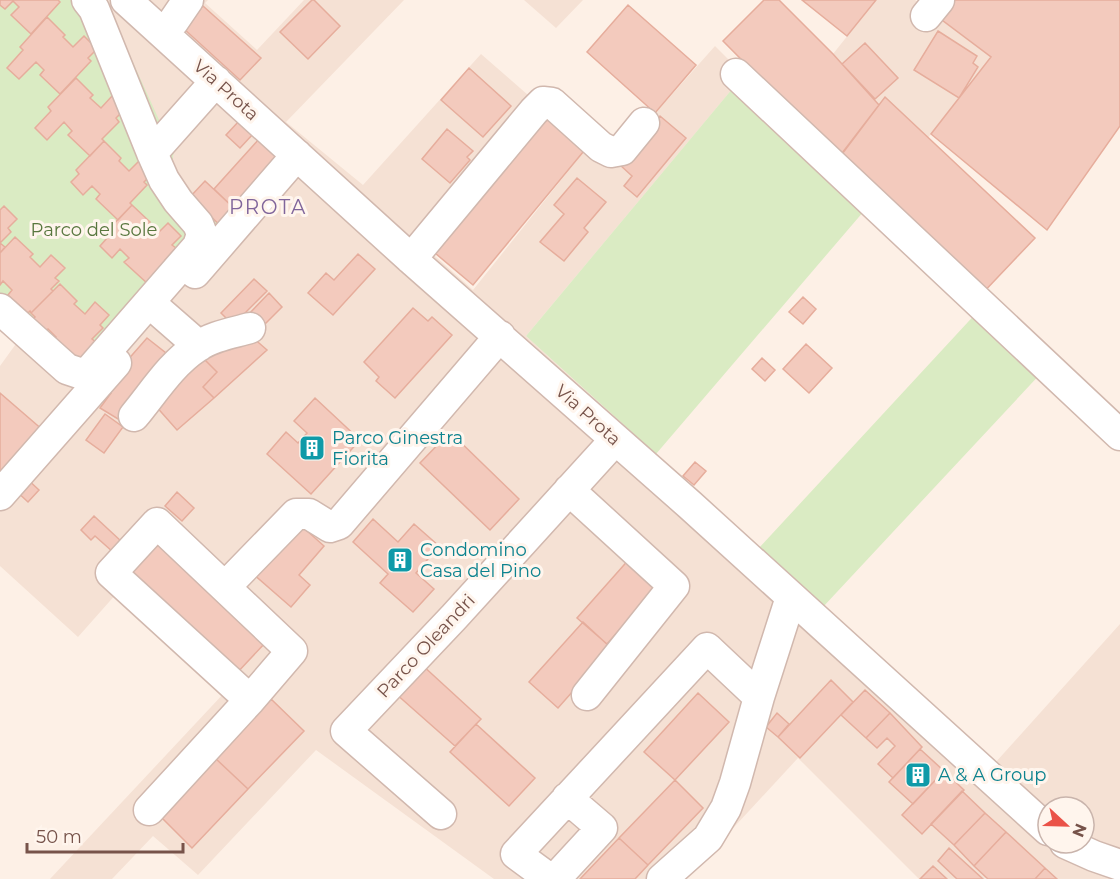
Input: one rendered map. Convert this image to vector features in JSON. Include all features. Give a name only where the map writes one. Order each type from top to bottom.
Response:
[{"type":"street","points":[[0,309],[66,369],[82,374],[91,369],[198,246],[202,234],[198,224],[164,180],[94,9],[87,0]]},
{"type":"street","name":"Via Prota","points":[[126,0],[161,18],[216,81],[411,259],[698,513],[1036,819]]},
{"type":"street","points":[[161,18],[179,15],[188,0]]},
{"type":"street","points":[[736,74],[1120,435]]},
{"type":"street","points":[[152,153],[216,81]]},
{"type":"street","points":[[411,259],[543,102],[552,103],[601,147],[611,152],[622,150],[644,123]]},
{"type":"street","points":[[0,495],[297,155]]},
{"type":"street","points":[[160,312],[199,346]]},
{"type":"street","points":[[135,416],[177,363],[199,346],[222,335],[250,328]]},
{"type":"street","points":[[225,587],[296,514],[309,514],[330,527],[339,524],[500,336]]},
{"type":"street","name":"Parco Oleandri","points":[[441,814],[346,731],[454,617],[615,440]]},
{"type":"street","points":[[569,490],[674,586],[586,695]]},
{"type":"street","points":[[149,810],[250,700],[292,651],[157,524],[111,573],[250,700]]},
{"type":"street","points":[[662,879],[708,838],[726,808],[791,597]]},
{"type":"street","points":[[550,879],[516,854],[706,648],[759,698]]},
{"type":"street","points":[[555,879],[602,828],[567,798]]},
{"type":"street","points":[[1075,855],[1100,879]]},
{"type":"street","points":[[1092,855],[1120,865]]},
{"type":"shaded area","points":[[0,0],[208,0],[205,3],[257,50],[304,0],[404,0],[286,122],[363,185],[481,54],[536,102],[427,249],[473,290],[598,134],[612,146],[652,117],[715,46],[744,75],[526,336],[995,763],[1120,624],[1120,879],[919,879],[798,758],[686,879],[494,879],[316,750],[198,875],[153,836],[112,879],[50,879],[225,692],[117,593],[78,637],[0,566],[0,366],[18,341]]},
{"type":"shaded area","points":[[524,0],[583,0],[556,28]]},
{"type":"shaded area","points":[[876,0],[915,0],[991,57],[928,138],[885,97],[879,105],[833,54]]},
{"type":"green space","name":"Parco del Sole","points":[[0,0],[102,0],[106,3],[160,122],[178,138],[173,156],[173,177],[190,197],[223,228],[89,380],[0,323]]},
{"type":"green space","points":[[738,82],[870,204],[656,454],[526,336]]},
{"type":"green space","points":[[980,309],[1044,370],[823,607],[759,548]]},
{"type":"building","points":[[0,0],[58,0],[60,2],[31,34],[11,15],[19,7],[13,1],[5,9],[0,5]]},
{"type":"building","points":[[312,0],[340,26],[308,59],[280,32]]},
{"type":"building","points":[[764,0],[779,0],[833,54],[879,105],[839,158],[723,41]]},
{"type":"building","points":[[802,0],[876,0],[847,36]]},
{"type":"building","points":[[950,0],[1120,0],[1120,126],[1047,230],[931,134],[991,57],[938,17]]},
{"type":"building","points":[[628,5],[696,65],[655,113],[587,52]]},
{"type":"building","points":[[203,6],[261,58],[240,80],[183,28]]},
{"type":"building","points":[[47,17],[65,35],[63,37],[73,47],[84,36],[97,49],[88,58],[91,61],[60,94],[40,75],[44,70],[36,62],[19,79],[7,68],[23,50],[20,47]]},
{"type":"building","points":[[938,31],[977,56],[973,63],[978,67],[959,98],[914,70]]},
{"type":"building","points":[[865,43],[898,78],[875,99],[842,64]]},
{"type":"building","points":[[469,68],[511,106],[483,137],[441,100]]},
{"type":"building","points":[[76,78],[93,95],[90,98],[101,108],[112,96],[125,109],[116,118],[119,122],[102,139],[104,141],[90,156],[68,135],[72,131],[64,122],[47,140],[35,128],[51,111],[48,107]]},
{"type":"building","points":[[885,97],[1035,238],[979,297],[836,161]]},
{"type":"building","points":[[544,109],[588,146],[473,285],[429,248]]},
{"type":"building","points":[[660,116],[686,138],[637,197],[624,186],[632,176],[620,165]]},
{"type":"building","points":[[239,121],[253,134],[240,148],[226,135]]},
{"type":"building","points":[[447,129],[473,151],[467,157],[470,160],[450,183],[422,159]]},
{"type":"building","points":[[259,139],[284,161],[238,212],[214,189]]},
{"type":"building","points":[[104,141],[121,158],[119,161],[129,171],[140,160],[153,173],[144,182],[147,185],[118,220],[96,199],[100,194],[92,186],[83,195],[71,182],[79,174],[76,170]]},
{"type":"building","points":[[577,178],[606,202],[584,228],[588,232],[564,261],[540,242],[564,214],[554,205]]},
{"type":"building","points":[[205,181],[238,212],[223,228],[190,197]]},
{"type":"building","points":[[132,205],[150,222],[147,225],[157,234],[168,223],[181,236],[172,245],[176,248],[165,260],[168,263],[148,284],[124,262],[129,258],[120,249],[112,258],[100,246],[108,237],[104,234]]},
{"type":"building","points":[[4,206],[17,219],[8,228],[11,232],[0,243],[0,210]]},
{"type":"building","points":[[15,237],[33,254],[30,257],[40,267],[51,255],[65,268],[55,278],[59,281],[51,289],[53,291],[31,313],[30,311],[28,313],[8,295],[12,290],[3,281],[0,285],[0,253]]},
{"type":"building","points":[[0,243],[5,247],[0,253]]},
{"type":"building","points":[[358,254],[375,269],[333,315],[308,293],[326,273],[334,280]]},
{"type":"building","points":[[254,279],[267,291],[233,325],[221,313]]},
{"type":"building","points":[[60,284],[77,301],[74,304],[85,314],[95,302],[109,315],[100,325],[103,328],[92,339],[96,342],[75,364],[52,341],[56,337],[48,329],[39,337],[27,325],[35,317],[31,313]]},
{"type":"building","points":[[269,293],[282,307],[259,330],[246,317]]},
{"type":"building","points":[[803,297],[816,309],[803,324],[789,312]]},
{"type":"building","points":[[413,308],[428,321],[432,317],[452,335],[395,398],[376,381],[379,377],[364,362]]},
{"type":"building","points":[[251,336],[267,350],[214,398],[203,387],[217,372],[202,357]]},
{"type":"building","points":[[147,338],[171,357],[123,422],[100,408],[111,393],[104,387]]},
{"type":"building","points":[[806,344],[832,368],[809,393],[783,369]]},
{"type":"building","points":[[202,357],[217,372],[203,387],[214,398],[177,430],[154,404]]},
{"type":"building","points":[[762,358],[775,370],[765,381],[752,369]]},
{"type":"building","points":[[0,393],[44,431],[0,482]]},
{"type":"building","name":"Parco Ginestra Fiorita","points":[[315,398],[360,440],[311,494],[267,454],[286,432],[298,443],[307,433],[294,421]]},
{"type":"building","points":[[105,414],[123,427],[104,453],[86,440]]},
{"type":"building","points":[[450,432],[519,499],[490,530],[420,463]]},
{"type":"building","points":[[695,462],[706,471],[694,485],[683,476]]},
{"type":"building","points":[[25,477],[39,490],[28,502],[14,489]]},
{"type":"building","points":[[177,492],[194,508],[182,521],[165,506]]},
{"type":"building","points":[[94,516],[122,542],[113,552],[95,536],[91,540],[81,530]]},
{"type":"building","name":"Condomino Casa del Pino","points":[[373,519],[398,542],[414,524],[439,546],[416,573],[434,589],[413,612],[380,583],[388,574],[353,542]]},
{"type":"building","points":[[297,522],[324,546],[299,575],[310,585],[291,607],[252,573]]},
{"type":"building","points":[[160,542],[265,643],[236,674],[130,573]]},
{"type":"building","points":[[631,557],[660,583],[607,644],[577,618]]},
{"type":"building","points":[[583,622],[611,648],[558,708],[529,682]]},
{"type":"building","points":[[421,664],[481,719],[455,746],[395,693]]},
{"type":"building","points":[[831,680],[853,702],[800,758],[778,737]]},
{"type":"building","points":[[865,690],[890,713],[866,738],[841,715]]},
{"type":"building","points":[[698,693],[729,722],[675,780],[644,752]]},
{"type":"building","points":[[271,699],[304,731],[248,789],[215,758]]},
{"type":"building","points":[[777,713],[789,724],[778,737],[766,727]]},
{"type":"building","points":[[890,713],[922,747],[893,778],[878,764],[895,746],[887,738],[877,748],[866,738]]},
{"type":"building","points":[[476,724],[535,778],[509,806],[450,752]]},
{"type":"building","name":"A & A Group","points":[[920,749],[944,771],[913,804],[889,782]]},
{"type":"building","points":[[215,758],[248,789],[192,848],[160,816]]},
{"type":"building","points":[[944,771],[964,790],[922,834],[902,815]]},
{"type":"building","points":[[675,780],[703,808],[648,865],[619,838]]},
{"type":"building","points":[[962,791],[985,813],[954,845],[931,824]]},
{"type":"building","points":[[985,813],[1006,832],[974,866],[954,845]]},
{"type":"building","points":[[1006,832],[1045,868],[1035,879],[988,879],[974,866]]},
{"type":"building","points":[[619,838],[648,865],[635,879],[580,879]]},
{"type":"building","points":[[949,848],[983,879],[957,879],[938,861]]},
{"type":"building","points":[[933,866],[947,879],[920,879]]},
{"type":"building","points":[[1045,868],[1057,879],[1035,879]]},
{"type":"place","name":"Parco Ginestra Fiorita","points":[[312,448]]},
{"type":"place","name":"Condomino Casa del Pino","points":[[400,560]]},
{"type":"place","name":"A & A Group","points":[[918,775]]},
{"type":"district","name":"PROTA","points":[[268,207]]}]
